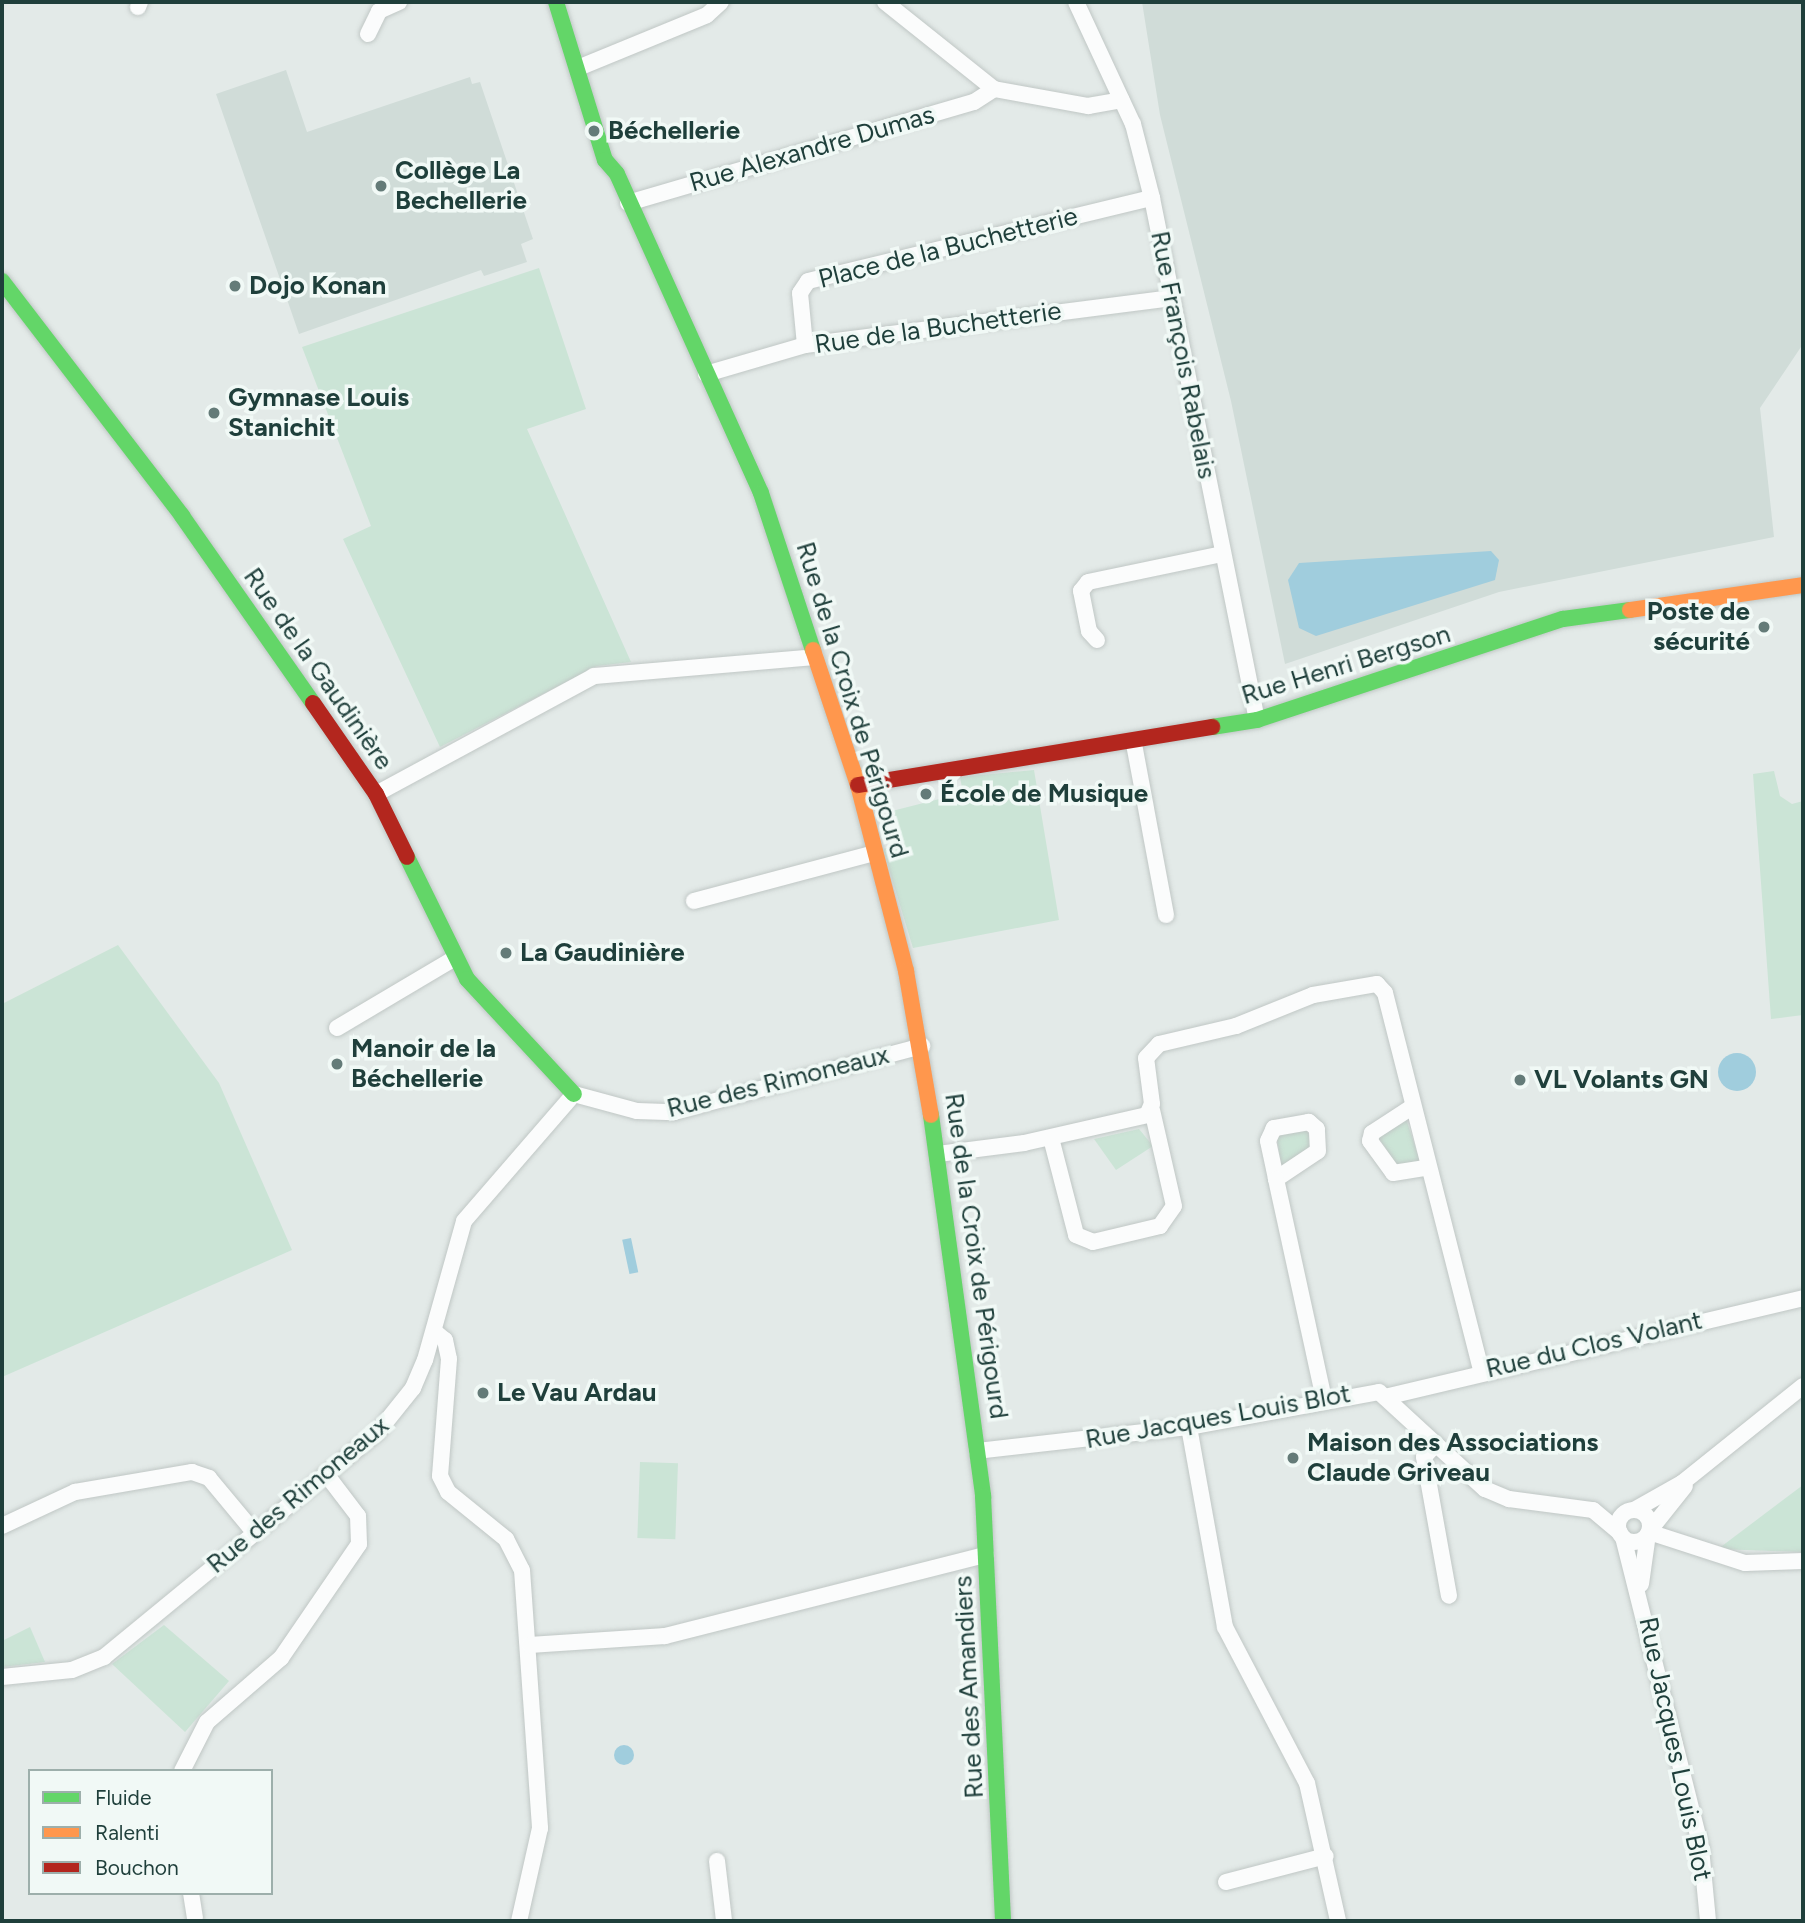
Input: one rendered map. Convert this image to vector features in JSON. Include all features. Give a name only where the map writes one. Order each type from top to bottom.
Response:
[{"type":"street","points":[[368,34],[379,11],[399,2]]},
{"type":"street","name":"Rue de la Croix de Périgourd","points":[[556,2],[578,68],[594,131],[761,493],[858,785],[922,1046],[977,1451]]},
{"type":"street","points":[[578,68],[707,15],[721,2]]},
{"type":"street","points":[[885,2],[994,89],[1077,105],[1121,100]]},
{"type":"street","name":"Rue François Rabelais","points":[[1076,2],[1121,100],[1152,198],[1257,720]]},
{"type":"street","name":"Rue Alexandre Dumas","points":[[628,202],[974,102],[994,89]]},
{"type":"street","name":"Place de la Buchetterie","points":[[804,345],[800,293],[808,281],[1152,198]]},
{"type":"street","name":"Rue de la Gaudinière","points":[[2,281],[182,516],[376,794],[453,959],[574,1094]]},
{"type":"street","name":"Rue de la Buchetterie","points":[[706,374],[804,345],[1172,298]]},
{"type":"street","points":[[1097,640],[1083,602],[1088,582],[1222,554]]},
{"type":"street","name":"Rue Henri Bergson","points":[[858,785],[980,762],[1134,744],[1257,720],[1563,619],[1803,585]]},
{"type":"street","points":[[376,794],[594,676],[815,657]]},
{"type":"street","points":[[1134,744],[1166,915]]},
{"type":"street","points":[[694,901],[875,853]]},
{"type":"street","points":[[337,1028],[453,959]]},
{"type":"street","points":[[1051,1138],[1076,1236],[1093,1242],[1160,1226],[1174,1206],[1152,1110],[1146,1058],[1159,1044],[1371,982],[1385,993],[1426,1167],[1480,1371]]},
{"type":"street","name":"Rue des Rimoneaux","points":[[2,1677],[72,1670],[104,1657],[396,1414],[435,1332],[444,1275],[464,1221],[574,1094],[637,1111],[674,1112],[922,1046]]},
{"type":"street","points":[[1412,1107],[1372,1133],[1370,1141],[1393,1173],[1426,1167]]},
{"type":"street","points":[[938,1154],[1051,1138],[1152,1110]]},
{"type":"street","points":[[1276,1179],[1324,1399]]},
{"type":"street","name":"Rue du Clos Volant","points":[[1385,1397],[1480,1371],[1803,1298]]},
{"type":"street","points":[[435,1332],[444,1340],[449,1359],[440,1476],[448,1492],[517,1553],[530,1644],[540,1828],[519,1921]]},
{"type":"street","points":[[1700,1468],[1649,1532],[1637,1542],[1621,1535],[1618,1523],[1631,1511],[1700,1468],[1803,1386]]},
{"type":"street","name":"Rue Jacques Louis Blot","points":[[977,1451],[1189,1427],[1364,1390],[1385,1397],[1466,1477],[1504,1498],[1584,1508],[1621,1535],[1642,1597],[1701,1848],[1709,1921]]},
{"type":"street","points":[[1189,1427],[1225,1627],[1299,1763],[1326,1856],[1338,1921]]},
{"type":"street","points":[[1435,1444],[1424,1457],[1449,1596]]},
{"type":"street","name":"Rue des Amandiers","points":[[977,1451],[986,1555],[1003,1921]]},
{"type":"street","points":[[2,1526],[75,1492],[192,1472],[209,1478],[254,1532]]},
{"type":"street","points":[[184,1769],[207,1722],[281,1658],[359,1544],[358,1516],[326,1474]]},
{"type":"street","points":[[1584,1508],[1631,1511],[1647,1517],[1649,1532],[1642,1597]]},
{"type":"street","points":[[1649,1532],[1745,1563],[1803,1561]]},
{"type":"street","points":[[530,1644],[665,1636],[986,1555]]},
{"type":"street","points":[[1226,1882],[1326,1856]]},
{"type":"street","points":[[717,1860],[724,1921]]},
{"type":"street","points":[[191,1895],[195,1918]]},
{"type":"shaded area","points":[[1142,2],[1803,2],[1803,344],[1760,408],[1774,537],[1499,592],[1285,664],[1231,401],[1160,115]]},
{"type":"shaded area","name":"Collège La Bechellerie","points":[[286,70],[307,132],[470,77],[472,84],[480,82],[533,239],[521,244],[527,262],[484,276],[481,270],[299,334],[216,94]]},
{"type":"green space","points":[[539,268],[586,409],[527,429],[631,662],[597,666],[440,747],[343,539],[371,526],[302,347]]},
{"type":"green space","points":[[1034,770],[1059,920],[913,948],[883,849],[899,845],[892,811],[963,793],[960,777]]},
{"type":"green space","points":[[1774,771],[1780,796],[1792,804],[1803,801],[1803,1015],[1771,1019],[1753,774]]},
{"type":"green space","points":[[118,945],[219,1083],[292,1250],[2,1377],[2,1004]]},
{"type":"green space","points":[[1406,1119],[1420,1161],[1399,1169],[1379,1138]]},
{"type":"green space","points":[[1139,1129],[1153,1146],[1116,1170],[1094,1139]]},
{"type":"green space","points":[[1306,1129],[1313,1144],[1282,1169],[1276,1132]]},
{"type":"green space","points":[[640,1462],[678,1463],[675,1539],[637,1538]]},
{"type":"green space","points":[[1803,1485],[1803,1552],[1718,1549]]},
{"type":"green space","points":[[164,1625],[229,1681],[185,1732],[112,1664]]},
{"type":"green space","points":[[30,1627],[45,1662],[2,1667],[2,1641]]},
{"type":"water","points":[[1491,551],[1499,560],[1495,580],[1316,636],[1299,628],[1288,580],[1299,563]]},
{"type":"water","points":[[1737,1053],[1750,1059],[1756,1072],[1750,1085],[1737,1091],[1724,1085],[1718,1072],[1724,1059]]},
{"type":"water","points":[[631,1238],[638,1272],[629,1274],[622,1240]]},
{"type":"water","points":[[624,1745],[631,1748],[634,1755],[631,1762],[624,1765],[617,1762],[614,1755],[617,1748]]},
{"type":"traffic: fast","points":[[556,2],[605,160],[617,174],[761,493],[813,650]]},
{"type":"traffic: fast","points":[[2,281],[182,516],[313,703]]},
{"type":"traffic: fast","points":[[1212,727],[1257,720],[1563,619],[1630,610]]},
{"type":"traffic: fast","points":[[407,857],[467,979],[574,1094]]},
{"type":"traffic: fast","points":[[931,1115],[983,1496],[1003,1921]]},
{"type":"traffic: slow","points":[[1630,610],[1803,585]]},
{"type":"traffic: slow","points":[[813,650],[858,785],[906,971],[931,1115]]},
{"type":"traffic: jam","points":[[313,703],[376,794],[407,857]]},
{"type":"traffic: jam","points":[[858,785],[1212,727]]},
{"type":"place","name":"Béchellerie","points":[[594,131]]},
{"type":"place","name":"Collège La Bechellerie","points":[[381,186]]},
{"type":"place","name":"Dojo Konan","points":[[235,286]]},
{"type":"place","name":"Gymnase Louis Stanichit","points":[[214,413]]},
{"type":"place","name":"Poste de sécurité","points":[[1764,627]]},
{"type":"place","name":"École de Musique","points":[[926,794]]},
{"type":"place","name":"La Gaudinière","points":[[506,953]]},
{"type":"place","name":"Manoir de la Béchellerie","points":[[337,1064]]},
{"type":"place","name":"VL Volants GN","points":[[1520,1080]]},
{"type":"place","name":"Le Vau Ardau","points":[[483,1393]]},
{"type":"place","name":"Maison des Associations Claude Griveau","points":[[1293,1458]]}]
